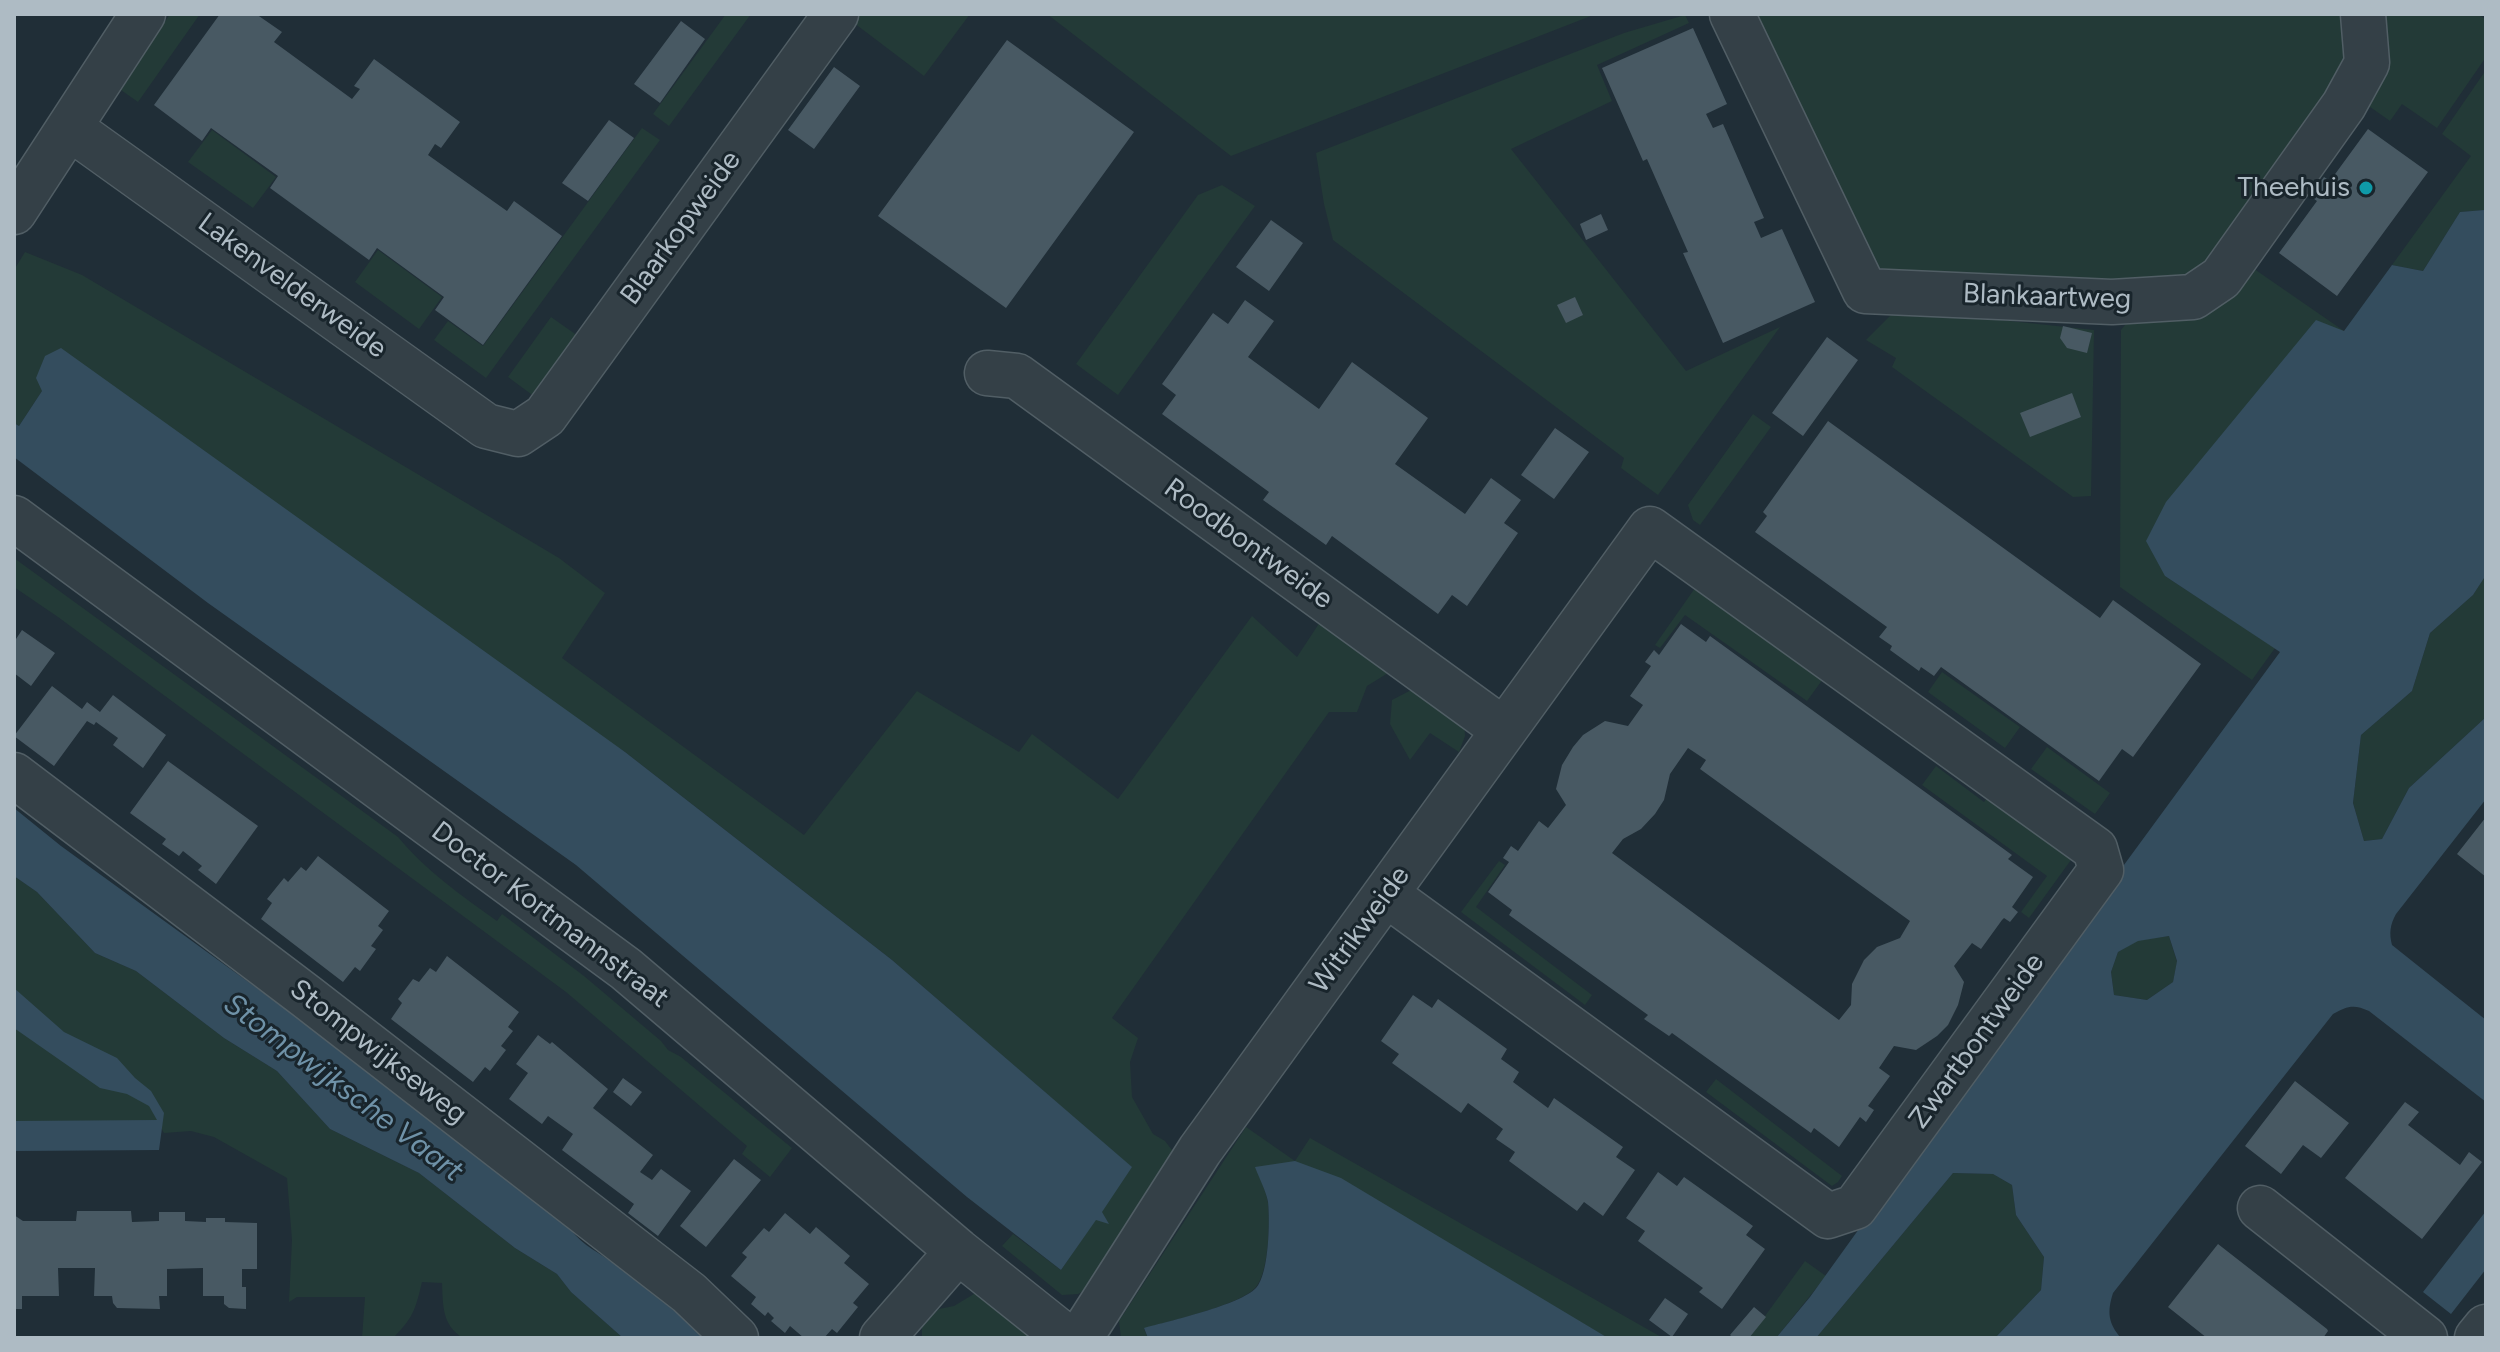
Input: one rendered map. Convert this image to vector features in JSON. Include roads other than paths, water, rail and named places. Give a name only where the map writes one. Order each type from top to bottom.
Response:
[{"type":"street","points":[[14,212],[143,14]]},
{"type":"street","name":"Blaarkopweide","points":[[518,434],[545,416],[836,14]]},
{"type":"street","name":"Blankaartweg","points":[[1732,14],[1865,291],[2112,302],[2193,297],[2221,278],[2344,105],[2367,63],[2363,14]]},
{"type":"street","name":"Lakenvelderweide","points":[[70,128],[486,426],[518,434]]},
{"type":"street","name":"Roodbontweide","points":[[987,373],[1017,376],[1504,730]]},
{"type":"street","name":"Doctor Kortmannstraat","points":[[14,518],[626,969],[958,1251],[1067,1338]]},
{"type":"street","name":"Witrikweide","points":[[1080,1338],[1200,1150],[1650,529]]},
{"type":"street","name":"Zwartbontweide","points":[[1386,894],[1828,1216],[1855,1207],[2101,870],[2095,849],[1650,529]]},
{"type":"street","name":"Stompwijkseweg","points":[[14,775],[689,1293],[736,1338]]},
{"type":"street","points":[[2260,1208],[2425,1338]]},
{"type":"street","points":[[882,1338],[958,1251]]},
{"type":"street","points":[[2477,1338],[2486,1327]]},
{"type":"water","points":[[2486,208],[2486,575],[2473,595],[2430,633],[2412,691],[2361,735],[2353,803],[2364,841],[2382,839],[2409,788],[2486,717],[2486,799],[2396,914],[2390,933],[2392,945],[2486,1020],[2486,1102],[2369,1011],[2359,1007],[2347,1008],[2333,1014],[2113,1293],[2110,1317],[2121,1338],[1995,1338],[2041,1290],[2044,1257],[2016,1215],[2012,1185],[1993,1174],[1953,1173],[1816,1338],[1776,1338],[1810,1297],[2280,652],[2165,576],[2146,541],[2166,502],[2316,320],[2344,331],[2392,265],[2423,271],[2460,212]],"holes":[[[2169,936],[2177,961],[2173,982],[2147,1000],[2114,995],[2111,972],[2118,952],[2138,941]]]},
{"type":"water","points":[[61,348],[625,752],[892,960],[1132,1167],[1102,1212],[1109,1224],[1096,1220],[1061,1270],[967,1197],[576,865],[208,603],[14,457],[14,423],[19,426],[42,391],[36,378],[45,356]]},
{"type":"water","name":"Stompwijksche Vaart","points":[[14,808],[61,846],[309,1026],[571,1230],[586,1245],[673,1309],[705,1338],[623,1338],[571,1292],[557,1274],[515,1248],[419,1173],[330,1129],[277,1071],[224,1038],[136,971],[95,953],[37,892],[14,876]]},
{"type":"water","points":[[14,988],[64,1032],[117,1058],[151,1091],[164,1113],[159,1150],[14,1151],[14,1121],[157,1120],[149,1106],[127,1094],[100,1088],[14,1028]]},
{"type":"water","points":[[1295,1161],[1341,1178],[1608,1338],[1148,1338],[1144,1328],[1220,1306],[1256,1288],[1264,1271],[1269,1221],[1267,1198],[1255,1167]]},
{"type":"water","points":[[2486,1211],[2486,1269],[2451,1314],[2423,1292]]},
{"type":"place","name":"Theehuis","points":[[2366,188]]}]
